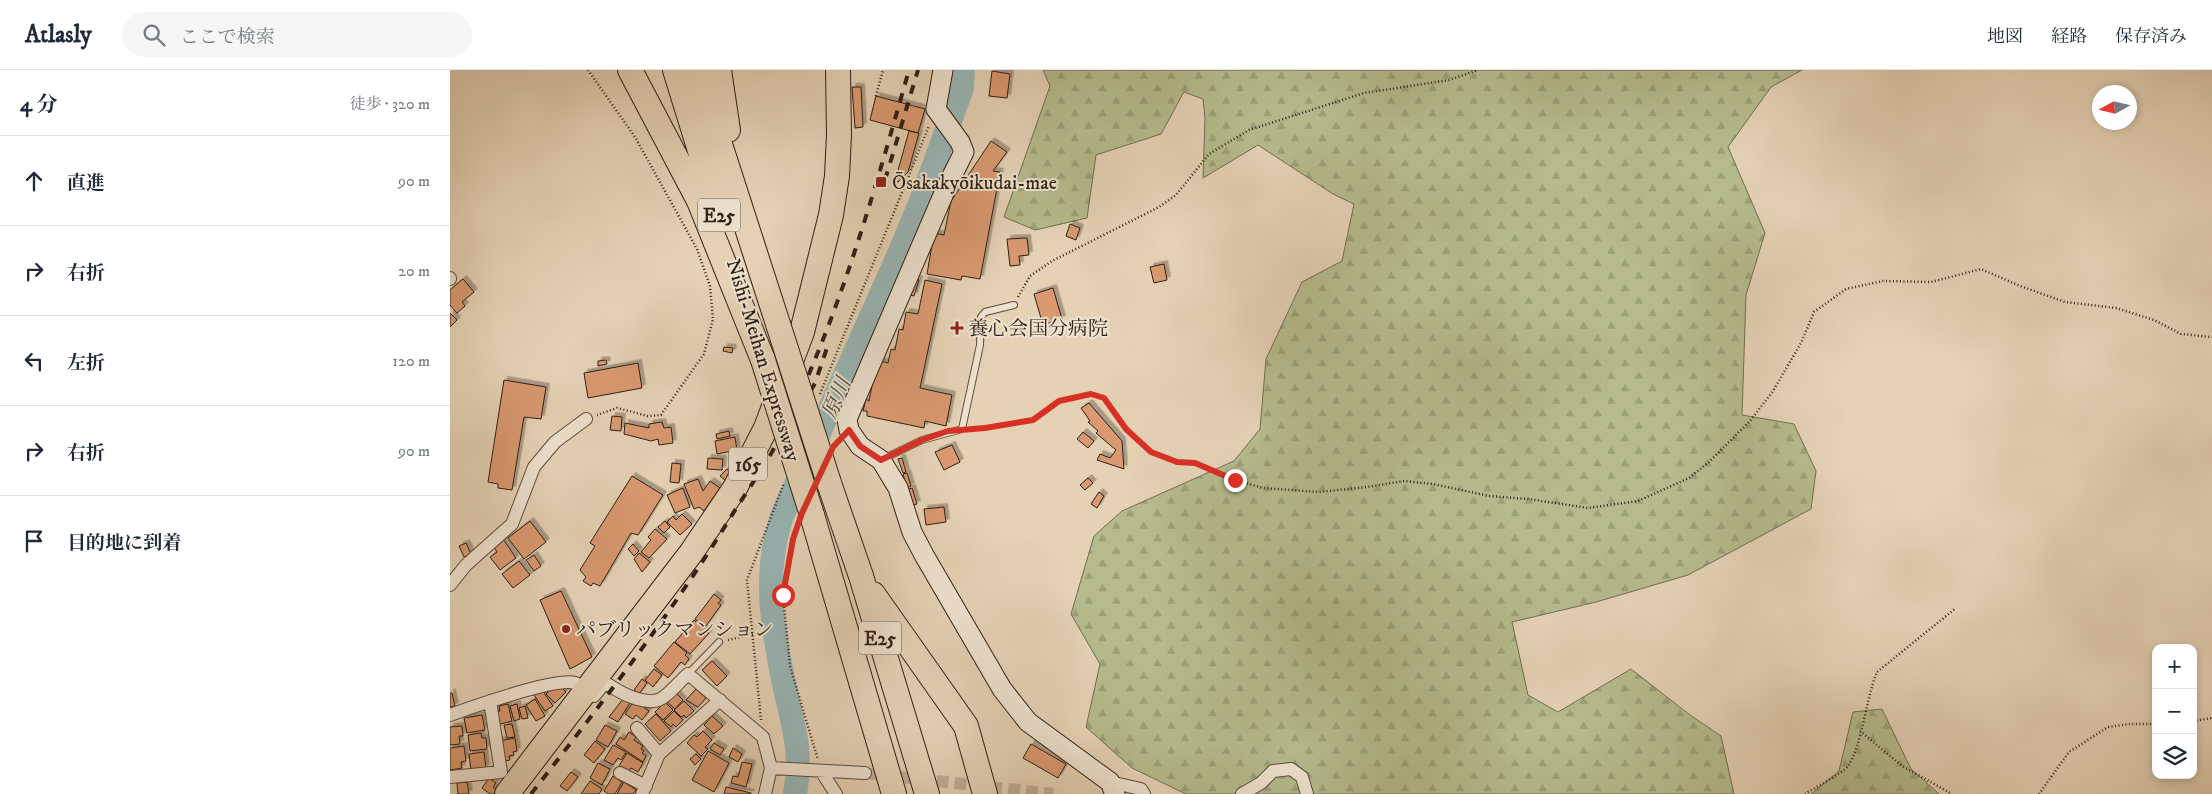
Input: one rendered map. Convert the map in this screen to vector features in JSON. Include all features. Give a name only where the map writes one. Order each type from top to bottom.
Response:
[{"type":"highway","points":[[630,70],[699,201],[763,360]]},
{"type":"highway","name":"Nishi-Meihan Expressway","points":[[675,70],[763,360],[806,518],[894,794]]},
{"type":"highway","name":"Nishi-Meihan Expressway","points":[[696,70],[829,483],[861,576],[927,794]]},
{"type":"highway","points":[[719,70],[733,154],[778,324]]},
{"type":"highway","name":"165","points":[[507,794],[612,654],[691,553],[735,488],[770,419],[802,332],[831,215],[837,176],[839,135],[838,70]]},
{"type":"highway","points":[[861,576],[966,726],[985,794]]},
{"type":"street","points":[[943,70],[936,108],[960,142],[964,152],[847,419],[849,430],[860,446],[881,460],[898,488],[912,532],[924,556],[1002,689],[1028,722],[1112,788],[1141,788],[1144,794]]},
{"type":"street","points":[[450,585],[466,565],[512,524],[534,467],[555,442],[586,419]]},
{"type":"street","points":[[450,715],[490,701],[562,681],[575,683],[594,696],[603,685],[610,685],[619,692],[649,701],[664,698],[688,674],[763,736],[775,769],[764,794]]},
{"type":"street","points":[[620,773],[644,790],[659,754],[720,700]]},
{"type":"street","points":[[450,777],[501,772],[490,701]]},
{"type":"street","points":[[637,728],[659,754]]},
{"type":"street","points":[[775,769],[808,769],[865,774]]},
{"type":"street","points":[[1242,794],[1261,783],[1273,771],[1290,769],[1302,777],[1307,794]]},
{"type":"street","points":[[821,770],[836,794]]},
{"type":"lane","points":[[881,460],[922,440],[962,429],[980,344],[981,317],[985,312],[1014,305]]},
{"type":"lane","points":[[688,674],[719,642]]},
{"type":"path","points":[[586,419],[617,408],[648,416],[662,415],[704,354],[713,319],[710,286],[697,249],[635,137],[588,70]]},
{"type":"path","points":[[876,96],[883,70]]},
{"type":"path","points":[[1014,305],[1030,276],[1052,261],[1160,207],[1176,195],[1209,154],[1249,130],[1364,93],[1449,80],[1478,70]]},
{"type":"path","points":[[962,429],[985,428],[1033,420],[1059,401],[1091,394],[1104,398],[1126,429],[1151,452],[1177,462],[1195,463],[1235,480],[1264,488],[1318,492],[1404,481],[1434,484],[1489,496],[1528,499],[1588,508],[1638,501],[1689,478],[1710,462],[1750,421],[1783,376],[1814,312],[1846,289],[1883,281],[1931,282],[1981,269],[2020,286],[2065,302],[2116,308],[2154,320],[2181,334],[2212,337]]},
{"type":"path","points":[[806,518],[793,539],[783,595],[790,666],[821,770]]},
{"type":"path","points":[[1805,794],[1848,767],[1876,672],[1956,608]]},
{"type":"path","points":[[719,642],[753,634]]},
{"type":"path","points":[[2197,720],[2212,718]]},
{"type":"path","points":[[2039,794],[2069,752],[2108,727],[2152,724]]},
{"type":"path","points":[[1860,731],[1902,766],[1952,794]]},
{"type":"green space","points":[[1043,70],[1802,70],[1771,87],[1728,147],[1765,233],[1746,295],[1742,415],[1794,424],[1816,471],[1811,509],[1688,575],[1596,602],[1512,622],[1528,695],[1558,712],[1631,669],[1690,715],[1721,736],[1734,794],[1186,794],[1132,768],[1086,727],[1100,664],[1071,614],[1094,536],[1122,511],[1234,461],[1260,429],[1266,359],[1302,282],[1342,261],[1354,204],[1333,194],[1258,145],[1203,178],[1205,119],[1203,99],[1184,92],[1161,134],[1096,155],[1087,218],[1035,230],[1004,217],[1050,86]]},
{"type":"green space","points":[[1882,709],[1911,769],[1939,794],[1811,794],[1839,771],[1853,712]]},
{"type":"building","points":[[992,71],[1010,74],[1007,98],[989,96]]},
{"type":"building","points":[[852,87],[861,87],[863,127],[855,128]]},
{"type":"building","points":[[876,96],[925,109],[918,133],[870,120]]},
{"type":"building","points":[[909,131],[919,133],[908,172],[898,182],[895,181]]},
{"type":"building","points":[[991,141],[1007,152],[993,171],[1000,172],[980,279],[962,276],[961,280],[927,274],[934,233],[944,235],[951,201]]},
{"type":"building","points":[[1070,224],[1080,228],[1076,240],[1066,236]]},
{"type":"building","points":[[1027,238],[1029,255],[1019,256],[1020,265],[1010,266],[1007,239]]},
{"type":"building","points":[[1164,264],[1167,280],[1154,283],[1150,267]]},
{"type":"building","points":[[915,278],[919,280],[914,296],[909,295]]},
{"type":"building","points":[[463,279],[474,292],[462,302],[465,306],[457,313],[450,305],[450,290]]},
{"type":"building","points":[[925,280],[942,284],[920,388],[952,395],[946,426],[925,421],[924,428],[867,416],[867,411],[863,411],[866,399],[869,401],[877,360],[888,363],[891,349],[895,350],[899,329],[903,330],[906,312],[918,314]]},
{"type":"building","points":[[1053,288],[1062,319],[1043,325],[1034,294]]},
{"type":"building","points":[[450,313],[457,320],[450,327]]},
{"type":"building","points":[[724,347],[733,348],[732,353],[723,351]]},
{"type":"building","points":[[606,360],[607,364],[598,366],[598,361]]},
{"type":"building","points":[[638,363],[642,388],[588,398],[584,373]]},
{"type":"building","points":[[504,380],[546,387],[541,419],[524,417],[512,490],[498,488],[498,484],[488,482]]},
{"type":"building","points":[[1089,403],[1122,441],[1124,469],[1097,460],[1100,454],[1110,458],[1116,450],[1096,433],[1098,431],[1088,422],[1090,421],[1081,408]]},
{"type":"building","points":[[612,416],[622,417],[621,431],[610,430]]},
{"type":"building","points":[[662,422],[664,428],[671,427],[673,443],[659,445],[658,439],[651,441],[624,434],[625,423],[649,428],[649,424]]},
{"type":"building","points":[[729,431],[730,436],[717,439],[716,434]]},
{"type":"building","points":[[1083,432],[1094,441],[1088,448],[1077,439]]},
{"type":"building","points":[[735,437],[737,450],[717,454],[715,441]]},
{"type":"building","points":[[952,445],[960,462],[944,470],[935,452]]},
{"type":"building","points":[[708,458],[723,459],[722,470],[707,469]]},
{"type":"building","points":[[902,458],[906,472],[903,473],[898,459]]},
{"type":"building","points":[[672,463],[681,464],[679,483],[670,482]]},
{"type":"building","points":[[727,469],[732,474],[726,481],[720,476]]},
{"type":"building","points":[[907,473],[911,486],[907,488],[903,474]]},
{"type":"building","points":[[632,476],[663,495],[638,535],[631,533],[600,586],[593,583],[591,586],[583,581],[586,577],[580,570],[595,546],[590,543]]},
{"type":"building","points":[[1088,478],[1093,483],[1085,490],[1080,485]]},
{"type":"building","points":[[698,479],[703,491],[710,481],[720,488],[704,511],[699,507],[694,509],[684,484]]},
{"type":"building","points":[[683,488],[690,507],[675,513],[667,495]]},
{"type":"building","points":[[912,488],[917,504],[913,505],[908,489]]},
{"type":"building","points":[[1099,492],[1104,496],[1097,508],[1091,504]]},
{"type":"building","points":[[944,507],[946,522],[926,525],[924,509]]},
{"type":"building","points":[[682,514],[692,524],[680,535],[667,522],[673,516],[676,520]]},
{"type":"building","points":[[530,521],[546,542],[524,559],[508,538]]},
{"type":"building","points":[[665,521],[670,527],[664,533],[658,527]]},
{"type":"building","points":[[655,529],[667,539],[649,558],[641,552],[651,540],[648,537]]},
{"type":"building","points":[[503,539],[516,558],[500,570],[490,557],[497,552],[493,546]]},
{"type":"building","points":[[466,543],[471,554],[464,557],[459,546]]},
{"type":"building","points":[[633,544],[639,551],[634,556],[628,549]]},
{"type":"building","points":[[639,553],[650,562],[642,572],[634,559]]},
{"type":"building","points":[[534,555],[541,566],[534,571],[526,560]]},
{"type":"building","points":[[519,561],[530,575],[513,588],[502,574]]},
{"type":"building","name":"パブリックマンション","points":[[561,591],[592,657],[570,669],[540,600]]},
{"type":"building","points":[[714,594],[721,600],[718,603],[721,605],[706,626],[695,619]]},
{"type":"building","points":[[694,620],[709,633],[690,654],[675,642]]},
{"type":"building","points":[[674,642],[687,653],[685,655],[689,659],[685,665],[681,662],[668,678],[654,666]]},
{"type":"building","points":[[712,661],[727,676],[717,686],[702,670]]},
{"type":"building","points":[[654,669],[662,675],[653,687],[645,680]]},
{"type":"building","points":[[642,679],[647,683],[639,694],[634,690]]},
{"type":"building","points":[[559,685],[566,692],[555,703],[546,694]]},
{"type":"building","points":[[696,689],[706,698],[698,707],[686,700]]},
{"type":"building","points":[[542,690],[553,706],[545,711],[534,695]]},
{"type":"building","points":[[674,691],[683,700],[675,709],[665,700]]},
{"type":"building","points":[[450,693],[452,693],[455,706],[450,707]]},
{"type":"building","points":[[535,699],[545,716],[536,721],[526,705]]},
{"type":"building","points":[[623,699],[630,703],[618,722],[609,717]]},
{"type":"building","points":[[634,701],[649,711],[642,720],[636,715],[633,719],[625,714]]},
{"type":"building","points":[[684,701],[694,711],[686,718],[684,715],[681,717],[674,710]]},
{"type":"building","points":[[665,702],[673,710],[663,720],[655,712]]},
{"type":"building","points":[[508,704],[512,721],[497,725],[494,712],[500,711],[499,706]]},
{"type":"building","points":[[517,704],[520,719],[514,721],[510,706]]},
{"type":"building","points":[[525,706],[528,718],[522,719],[519,708]]},
{"type":"building","points":[[674,711],[683,720],[676,727],[673,724],[671,727],[664,721]]},
{"type":"building","points":[[656,714],[671,731],[660,741],[645,724]]},
{"type":"building","points":[[482,715],[485,730],[467,733],[464,718]]},
{"type":"building","points":[[712,716],[723,726],[714,734],[704,725]]},
{"type":"building","points":[[512,724],[515,737],[507,738],[504,725]]},
{"type":"building","points":[[605,725],[617,731],[608,747],[596,740]]},
{"type":"building","points":[[462,726],[463,736],[459,736],[460,744],[450,745],[450,727]]},
{"type":"building","points":[[703,731],[712,740],[705,747],[708,749],[701,756],[687,743],[694,735],[697,737]]},
{"type":"building","points":[[629,732],[636,737],[634,740],[643,746],[641,749],[644,751],[642,753],[646,756],[643,762],[616,744],[620,737],[624,740]]},
{"type":"building","points":[[481,733],[482,738],[486,738],[487,749],[470,751],[468,735]]},
{"type":"building","points":[[515,738],[517,751],[513,752],[514,755],[509,756],[510,760],[505,761],[499,741]]},
{"type":"building","points":[[595,741],[605,749],[594,763],[584,755]]},
{"type":"building","points":[[714,743],[724,749],[720,755],[710,749]]},
{"type":"building","points":[[1031,744],[1066,764],[1058,778],[1023,758]]},
{"type":"building","points":[[613,745],[626,752],[621,760],[618,758],[613,765],[604,760]]},
{"type":"building","points":[[464,746],[466,761],[461,762],[462,768],[450,770],[450,748]]},
{"type":"building","points":[[733,748],[742,754],[738,762],[729,757]]},
{"type":"building","points":[[708,751],[729,763],[714,792],[692,780]]},
{"type":"building","points":[[484,752],[486,768],[471,770],[469,754]]},
{"type":"building","points":[[627,753],[643,763],[638,772],[631,768],[629,772],[619,766]]},
{"type":"building","points":[[696,754],[701,759],[695,765],[690,759]]},
{"type":"building","points":[[742,762],[752,764],[746,787],[731,783],[733,776],[738,777]]},
{"type":"building","points":[[598,763],[610,769],[602,785],[590,778]]},
{"type":"building","points":[[571,772],[578,777],[567,791],[560,786]]},
{"type":"building","points":[[613,776],[622,782],[615,794],[608,794],[604,791]]},
{"type":"building","points":[[489,778],[496,783],[493,787],[497,790],[494,794],[490,794],[482,788]]},
{"type":"building","points":[[590,781],[602,789],[599,794],[581,794]]},
{"type":"building","points":[[467,782],[469,794],[458,794],[457,783]]},
{"type":"building","points":[[624,782],[636,790],[633,794],[617,794]]},
{"type":"building","points":[[726,787],[751,793],[751,794],[724,794]]},
{"type":"waterway","name":"原川","points":[[795,794],[798,762],[797,747],[772,614],[771,575],[776,536],[782,516],[921,201],[962,88],[963,70]]},
{"type":"tunnel","points":[[865,773],[1053,794]]},
{"type":"railway","points":[[531,794],[610,692],[661,622],[772,452],[815,360],[833,313],[866,216],[909,70]]},
{"type":"railway","points":[[885,180],[918,70]]},
{"type":"railway","points":[[785,439],[815,383],[828,345]]},
{"type":"place","name":"Ōsakakyōikudai-mae","points":[[881,182]]},
{"type":"place","name":"養心会国分病院","points":[[957,328]]},
{"type":"place","name":"パブリックマンション","points":[[566,629]]},
{"type":"route","points":[[783,595],[793,539],[802,513],[833,447],[849,430],[860,446],[881,460],[922,440],[948,431],[985,428],[1033,420],[1059,401],[1091,394],[1104,398],[1126,429],[1151,452],[1177,462],[1195,463],[1235,480]]}]
